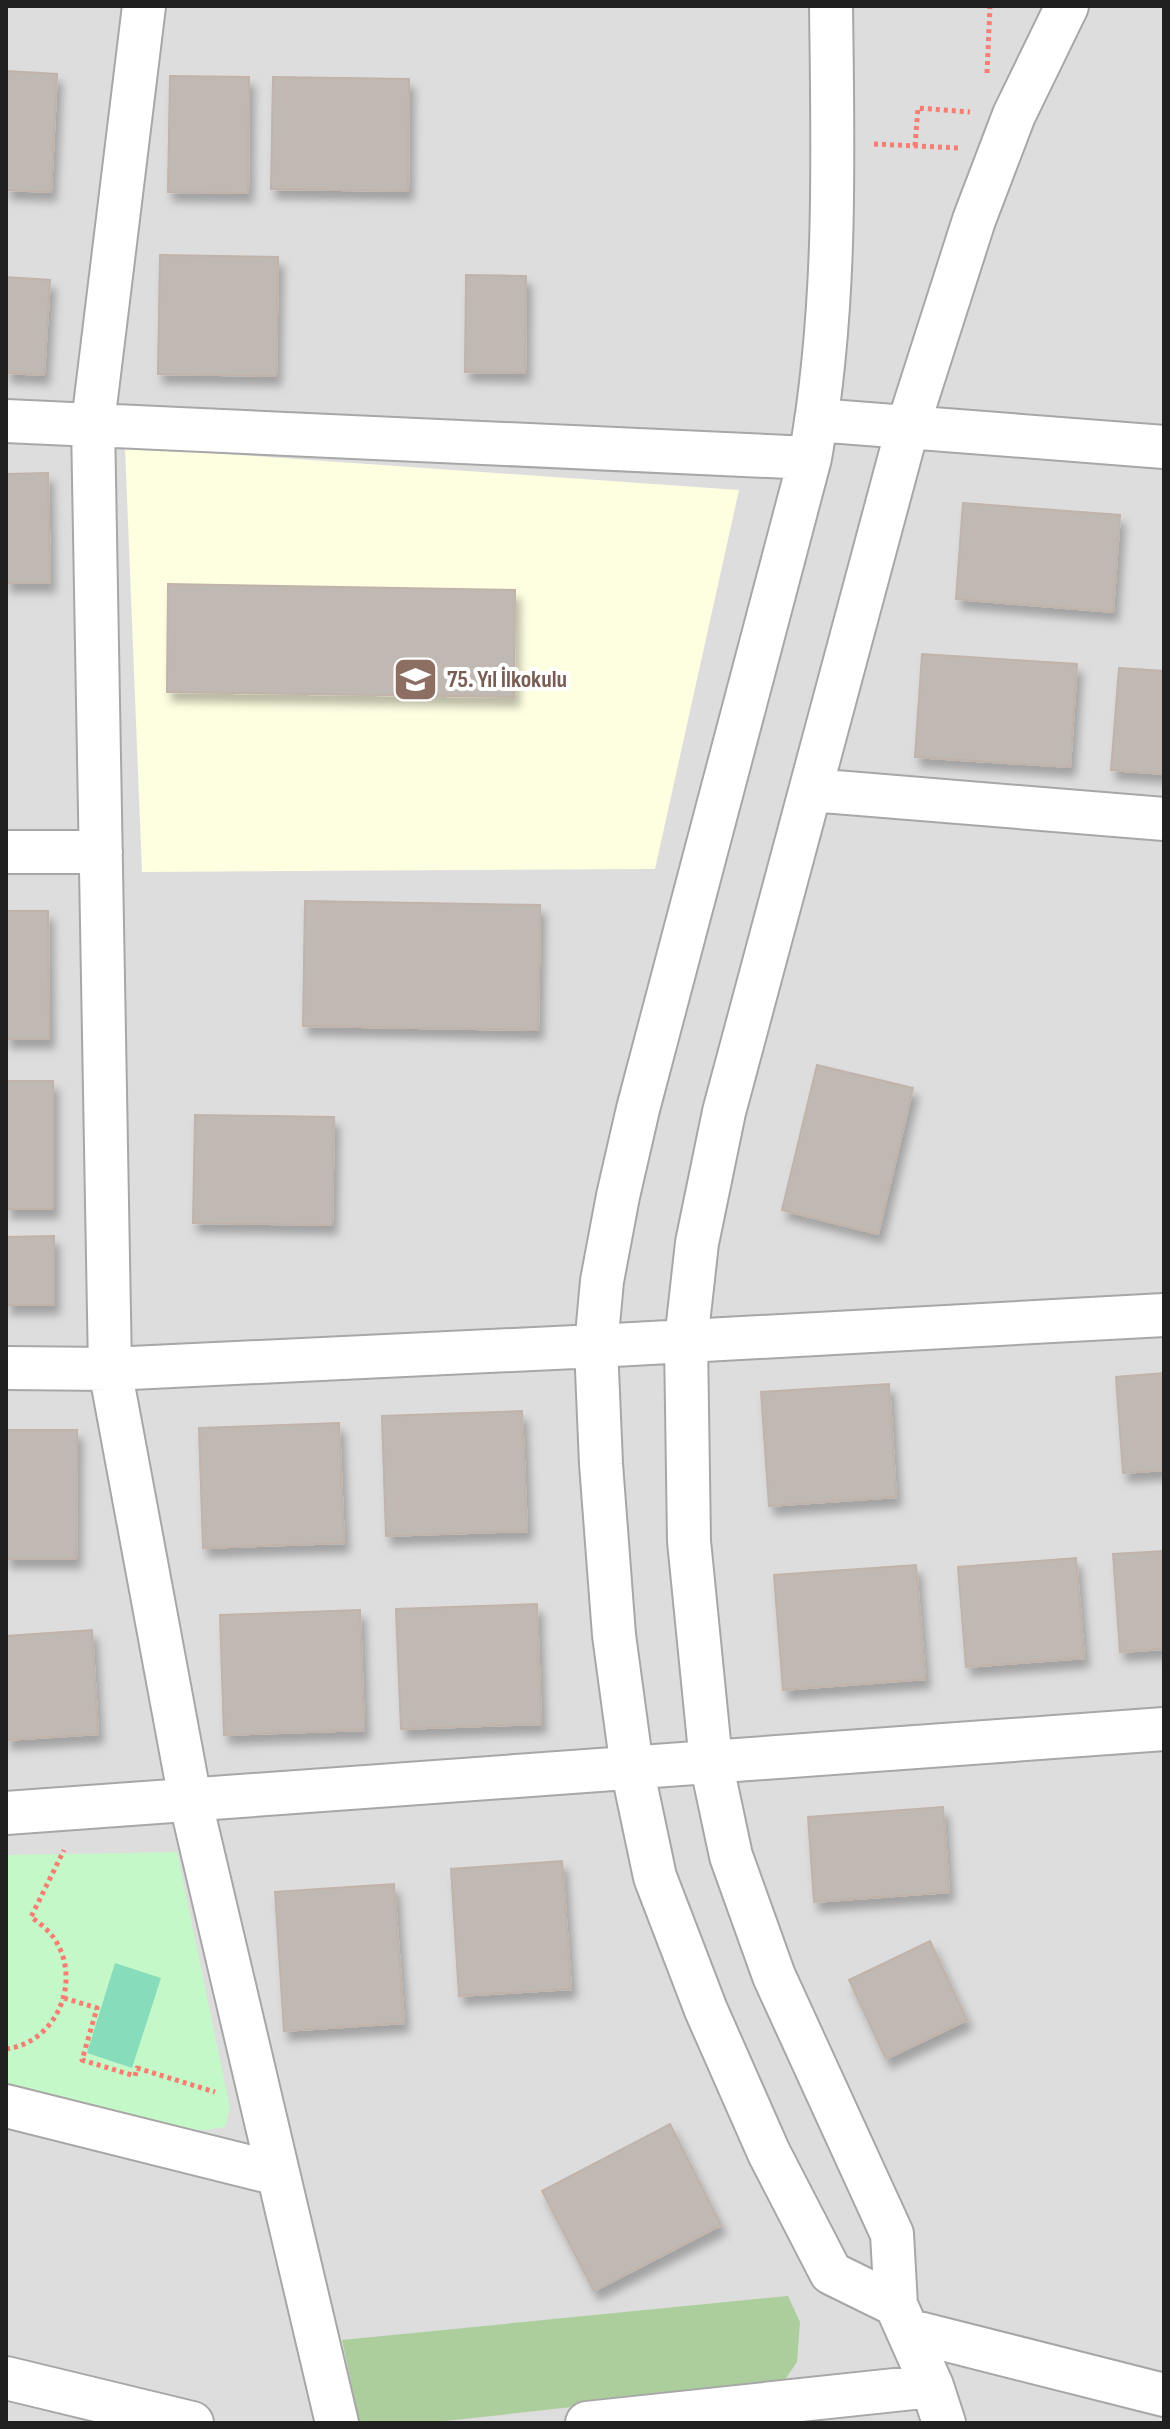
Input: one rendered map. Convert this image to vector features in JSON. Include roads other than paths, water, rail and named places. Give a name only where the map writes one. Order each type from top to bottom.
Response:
[{"type":"street","points":[[144,6],[93,423],[110,1369],[190,1799],[337,2423]]},
{"type":"street","points":[[831,6],[833,192],[828,307],[813,439],[638,1109],[602,1281],[596,1346],[601,1464],[614,1635],[632,1768],[655,1877],[706,2010],[769,2153],[831,2273],[902,2317],[1164,2395]]},
{"type":"street","points":[[587,2423],[938,2405],[902,2317],[892,2234],[774,1976],[731,1856],[711,1762],[689,1541],[686,1341],[697,1243],[724,1112],[908,426],[974,220],[1014,115],[1067,6]]},
{"type":"street","points":[[6,421],[813,439],[908,426],[1164,447]]},
{"type":"street","points":[[811,790],[1164,819]]},
{"type":"street","points":[[6,852],[101,852]]},
{"type":"street","points":[[6,1368],[110,1369],[1164,1315]]},
{"type":"street","points":[[6,1813],[1164,1729]]},
{"type":"street","points":[[6,2106],[278,2174]]},
{"type":"street","points":[[6,2378],[192,2423]]},
{"type":"place","name":"75. Yıl İlkokulu","points":[[416,679]]}]
